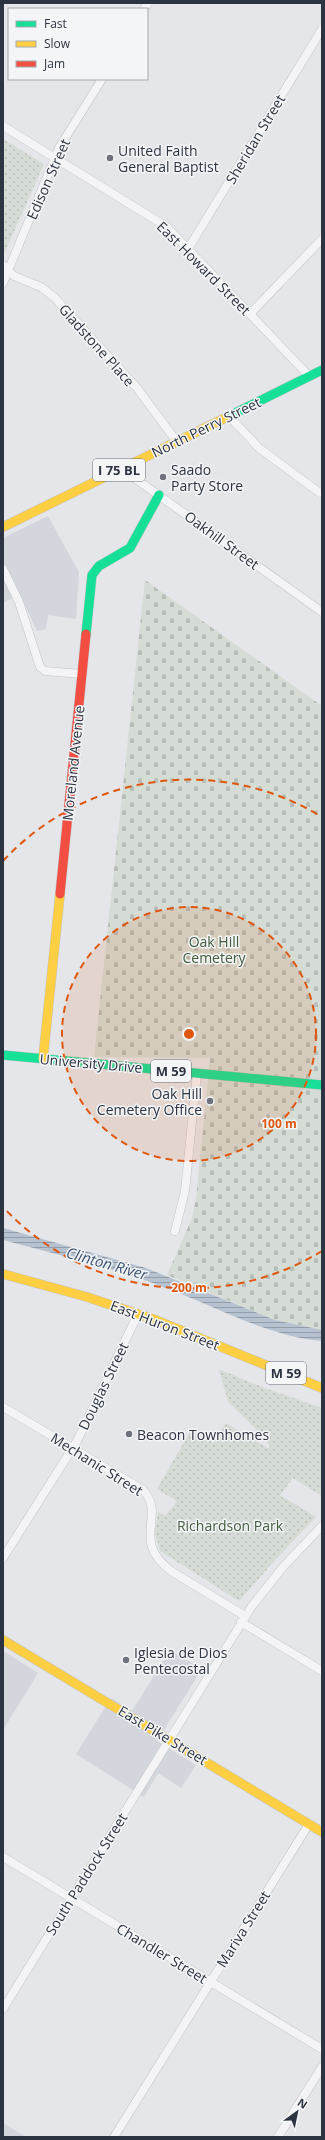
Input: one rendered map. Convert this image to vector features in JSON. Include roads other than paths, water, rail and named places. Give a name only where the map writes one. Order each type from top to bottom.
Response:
[{"type":"main road","name":"North Perry Street","points":[[3,527],[322,370]]},
{"type":"main road","name":"Moreland Avenue","points":[[43,1059],[93,573],[98,567],[130,548],[159,494]]},
{"type":"main road","name":"University Drive","points":[[3,1055],[322,1085]]},
{"type":"main road","name":"East Huron Street","points":[[3,1274],[138,1314],[191,1334],[322,1388]]},
{"type":"main road","name":"East Pike Street","points":[[3,1640],[322,1832]]},
{"type":"street","name":"Sheridan Street","points":[[188,249],[322,28]]},
{"type":"street","name":"Edison Street","points":[[3,283],[6,267],[59,148],[101,80]]},
{"type":"street","name":"East Howard Street","points":[[3,126],[156,220],[188,249],[309,376]]},
{"type":"street","points":[[250,314],[322,239]]},
{"type":"street","name":"Gladstone Place","points":[[6,267],[14,276],[41,287],[54,297],[137,388],[177,442]]},
{"type":"street","points":[[229,416],[259,448],[320,493]]},
{"type":"street","name":"Oakhill Street","points":[[122,468],[322,611]]},
{"type":"street","points":[[3,569],[19,602],[40,667],[45,670],[82,674]]},
{"type":"street","points":[[175,1231],[185,1191],[197,1073]]},
{"type":"street","name":"Douglas Street","points":[[3,1558],[72,1448],[138,1314]]},
{"type":"street","name":"Mechanic Street","points":[[3,1407],[139,1487],[149,1497],[153,1509],[150,1540],[161,1562],[172,1571],[322,1671]]},
{"type":"street","name":"South Paddock Street","points":[[3,2009],[243,1619],[272,1580],[322,1526]]},
{"type":"street","name":"Mariva Street","points":[[114,2137],[309,1824]]},
{"type":"street","name":"Chandler Street","points":[[3,1856],[322,2049]]},
{"type":"street","points":[[278,2137],[322,2066]]},
{"type":"water","name":"Clinton River","points":[[3,1228],[146,1268],[275,1320],[322,1330],[322,1341],[280,1333],[238,1318],[139,1278],[3,1240]]},
{"type":"place","name":"United Faith General Baptist","points":[[110,158]]},
{"type":"place","name":"Saado Party Store","points":[[163,477]]},
{"type":"place","name":"Oak Hill Cemetery Office","points":[[210,1101]]},
{"type":"place","name":"Beacon Townhomes","points":[[129,1434]]},
{"type":"place","name":"Iglesia de Dios Pentecostal","points":[[126,1660]]},
{"type":"park label","name":"Oak Hill Cemetery","points":[[214,950]]},
{"type":"park label","name":"Richardson Park","points":[[230,1525]]}]
